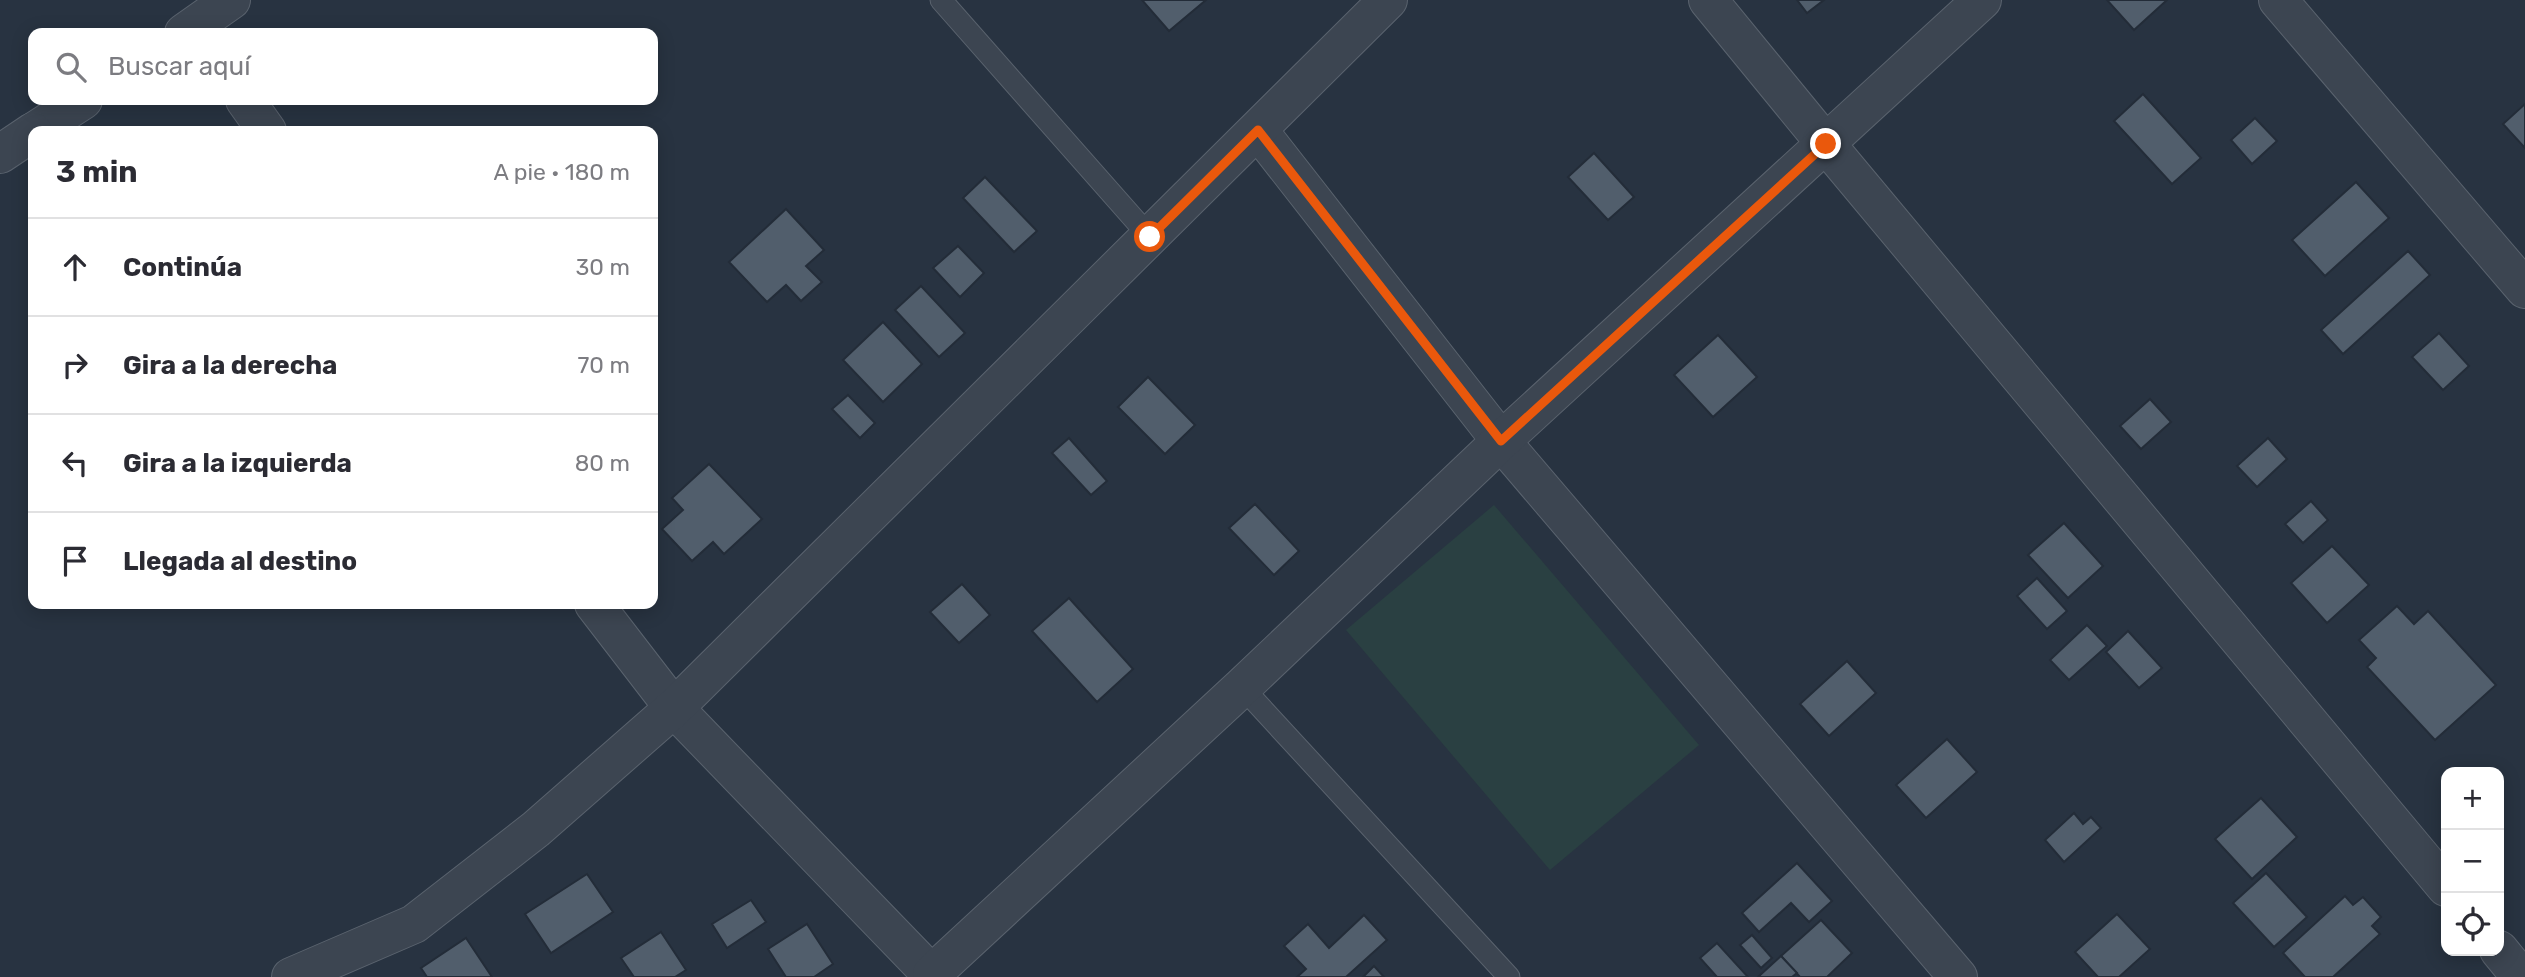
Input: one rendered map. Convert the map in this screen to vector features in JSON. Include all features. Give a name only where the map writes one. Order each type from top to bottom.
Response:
[{"type":"street","points":[[197,28],[231,0]]},
{"type":"street","points":[[290,977],[414,924],[537,830],[674,708],[1388,0]]},
{"type":"street","points":[[1708,0],[2441,881]]},
{"type":"street","points":[[598,609],[674,708],[933,976],[1501,441],[1982,0]]},
{"type":"street","points":[[2278,0],[2525,289]]},
{"type":"street","points":[[43,126],[75,105]]},
{"type":"street","points":[[249,105],[263,126]]},
{"type":"street","points":[[1258,130],[1501,441],[1958,977]]},
{"type":"street","points":[[0,154],[28,136]]},
{"type":"street","points":[[2504,956],[2521,977]]},
{"type":"lane","points":[[941,0],[1150,237]]},
{"type":"lane","points":[[1242,687],[1509,977]]},
{"type":"green space","points":[[1494,505],[1699,745],[1550,870],[1346,630]]},
{"type":"building","points":[[1142,0],[1206,0],[1169,31]]},
{"type":"building","points":[[1797,0],[1824,0],[1807,13]]},
{"type":"building","points":[[2107,0],[2167,0],[2134,30]]},
{"type":"building","points":[[2143,94],[2201,158],[2172,184],[2114,121]]},
{"type":"building","points":[[2525,104],[2525,148],[2503,124]]},
{"type":"building","points":[[2255,118],[2277,141],[2252,164],[2231,140]]},
{"type":"building","points":[[1594,153],[1634,197],[1608,220],[1568,177]]},
{"type":"building","points":[[985,177],[1037,231],[1014,252],[963,198]]},
{"type":"building","points":[[2356,182],[2389,218],[2325,276],[2292,240]]},
{"type":"building","points":[[786,209],[824,250],[806,266],[822,282],[801,301],[786,285],[767,302],[729,262]]},
{"type":"building","points":[[958,246],[984,273],[960,297],[933,268]]},
{"type":"building","points":[[2408,251],[2430,275],[2343,354],[2321,330]]},
{"type":"building","points":[[921,286],[965,333],[939,357],[895,310]]},
{"type":"building","points":[[883,322],[922,364],[883,402],[843,360]]},
{"type":"building","points":[[2439,333],[2469,366],[2443,390],[2412,357]]},
{"type":"building","points":[[1718,335],[1757,377],[1713,417],[1674,375]]},
{"type":"building","points":[[1148,377],[1195,425],[1165,454],[1118,407]]},
{"type":"building","points":[[848,395],[875,423],[860,438],[832,409]]},
{"type":"building","points":[[2150,399],[2171,422],[2141,449],[2120,426]]},
{"type":"building","points":[[1069,438],[1107,481],[1091,495],[1052,453]]},
{"type":"building","points":[[2268,438],[2287,459],[2257,487],[2237,466]]},
{"type":"building","points":[[709,464],[762,519],[724,554],[713,542],[692,561],[662,529],[683,510],[672,498]]},
{"type":"building","points":[[2311,501],[2328,520],[2303,543],[2285,524]]},
{"type":"building","points":[[1255,504],[1299,551],[1274,575],[1229,528]]},
{"type":"building","points":[[2064,523],[2103,566],[2068,598],[2028,555]]},
{"type":"building","points":[[2332,546],[2369,585],[2327,623],[2291,583]]},
{"type":"building","points":[[2037,578],[2067,611],[2047,629],[2017,596]]},
{"type":"building","points":[[962,584],[990,615],[959,643],[930,612]]},
{"type":"building","points":[[1069,598],[1133,669],[1097,702],[1032,631]]},
{"type":"building","points":[[2397,606],[2414,624],[2428,611],[2496,685],[2435,740],[2367,667],[2376,658],[2359,640]]},
{"type":"building","points":[[2087,625],[2107,646],[2069,680],[2050,660]]},
{"type":"building","points":[[2128,631],[2162,668],[2139,688],[2106,652]]},
{"type":"building","points":[[1847,661],[1876,693],[1829,736],[1800,704]]},
{"type":"building","points":[[1947,739],[1977,772],[1926,818],[1896,785]]},
{"type":"building","points":[[2261,798],[2297,837],[2252,879],[2215,839]]},
{"type":"building","points":[[2074,813],[2083,824],[2091,817],[2101,828],[2064,862],[2045,840]]},
{"type":"building","points":[[1797,863],[1832,901],[1809,922],[1791,903],[1759,932],[1742,913]]},
{"type":"building","points":[[2266,873],[2307,917],[2274,947],[2233,903]]},
{"type":"building","points":[[587,874],[613,912],[551,953],[525,914]]},
{"type":"building","points":[[2345,896],[2353,905],[2363,897],[2381,917],[2372,926],[2380,934],[2333,977],[2305,977],[2283,953]]},
{"type":"building","points":[[751,900],[766,922],[727,948],[712,924]]},
{"type":"building","points":[[2117,914],[2150,949],[2119,977],[2098,977],[2075,952]]},
{"type":"building","points":[[1364,915],[1387,940],[1346,977],[1297,977],[1306,969],[1284,946],[1308,924],[1329,948]]},
{"type":"building","points":[[1821,920],[1852,953],[1827,977],[1800,977],[1781,956]]},
{"type":"building","points":[[807,924],[833,964],[814,977],[786,977],[768,949]]},
{"type":"building","points":[[661,932],[686,970],[675,977],[634,977],[621,958]]},
{"type":"building","points":[[1752,935],[1772,958],[1761,968],[1740,945]]},
{"type":"building","points":[[466,938],[492,977],[427,977],[421,968]]},
{"type":"building","points":[[1717,943],[1748,977],[1717,977],[1700,958]]},
{"type":"building","points":[[1781,956],[1797,973],[1792,977],[1758,977]]},
{"type":"building","points":[[1374,966],[1384,977],[1363,977]]},
{"type":"route","points":[[1150,237],[1258,130],[1501,441],[1826,144]]}]
